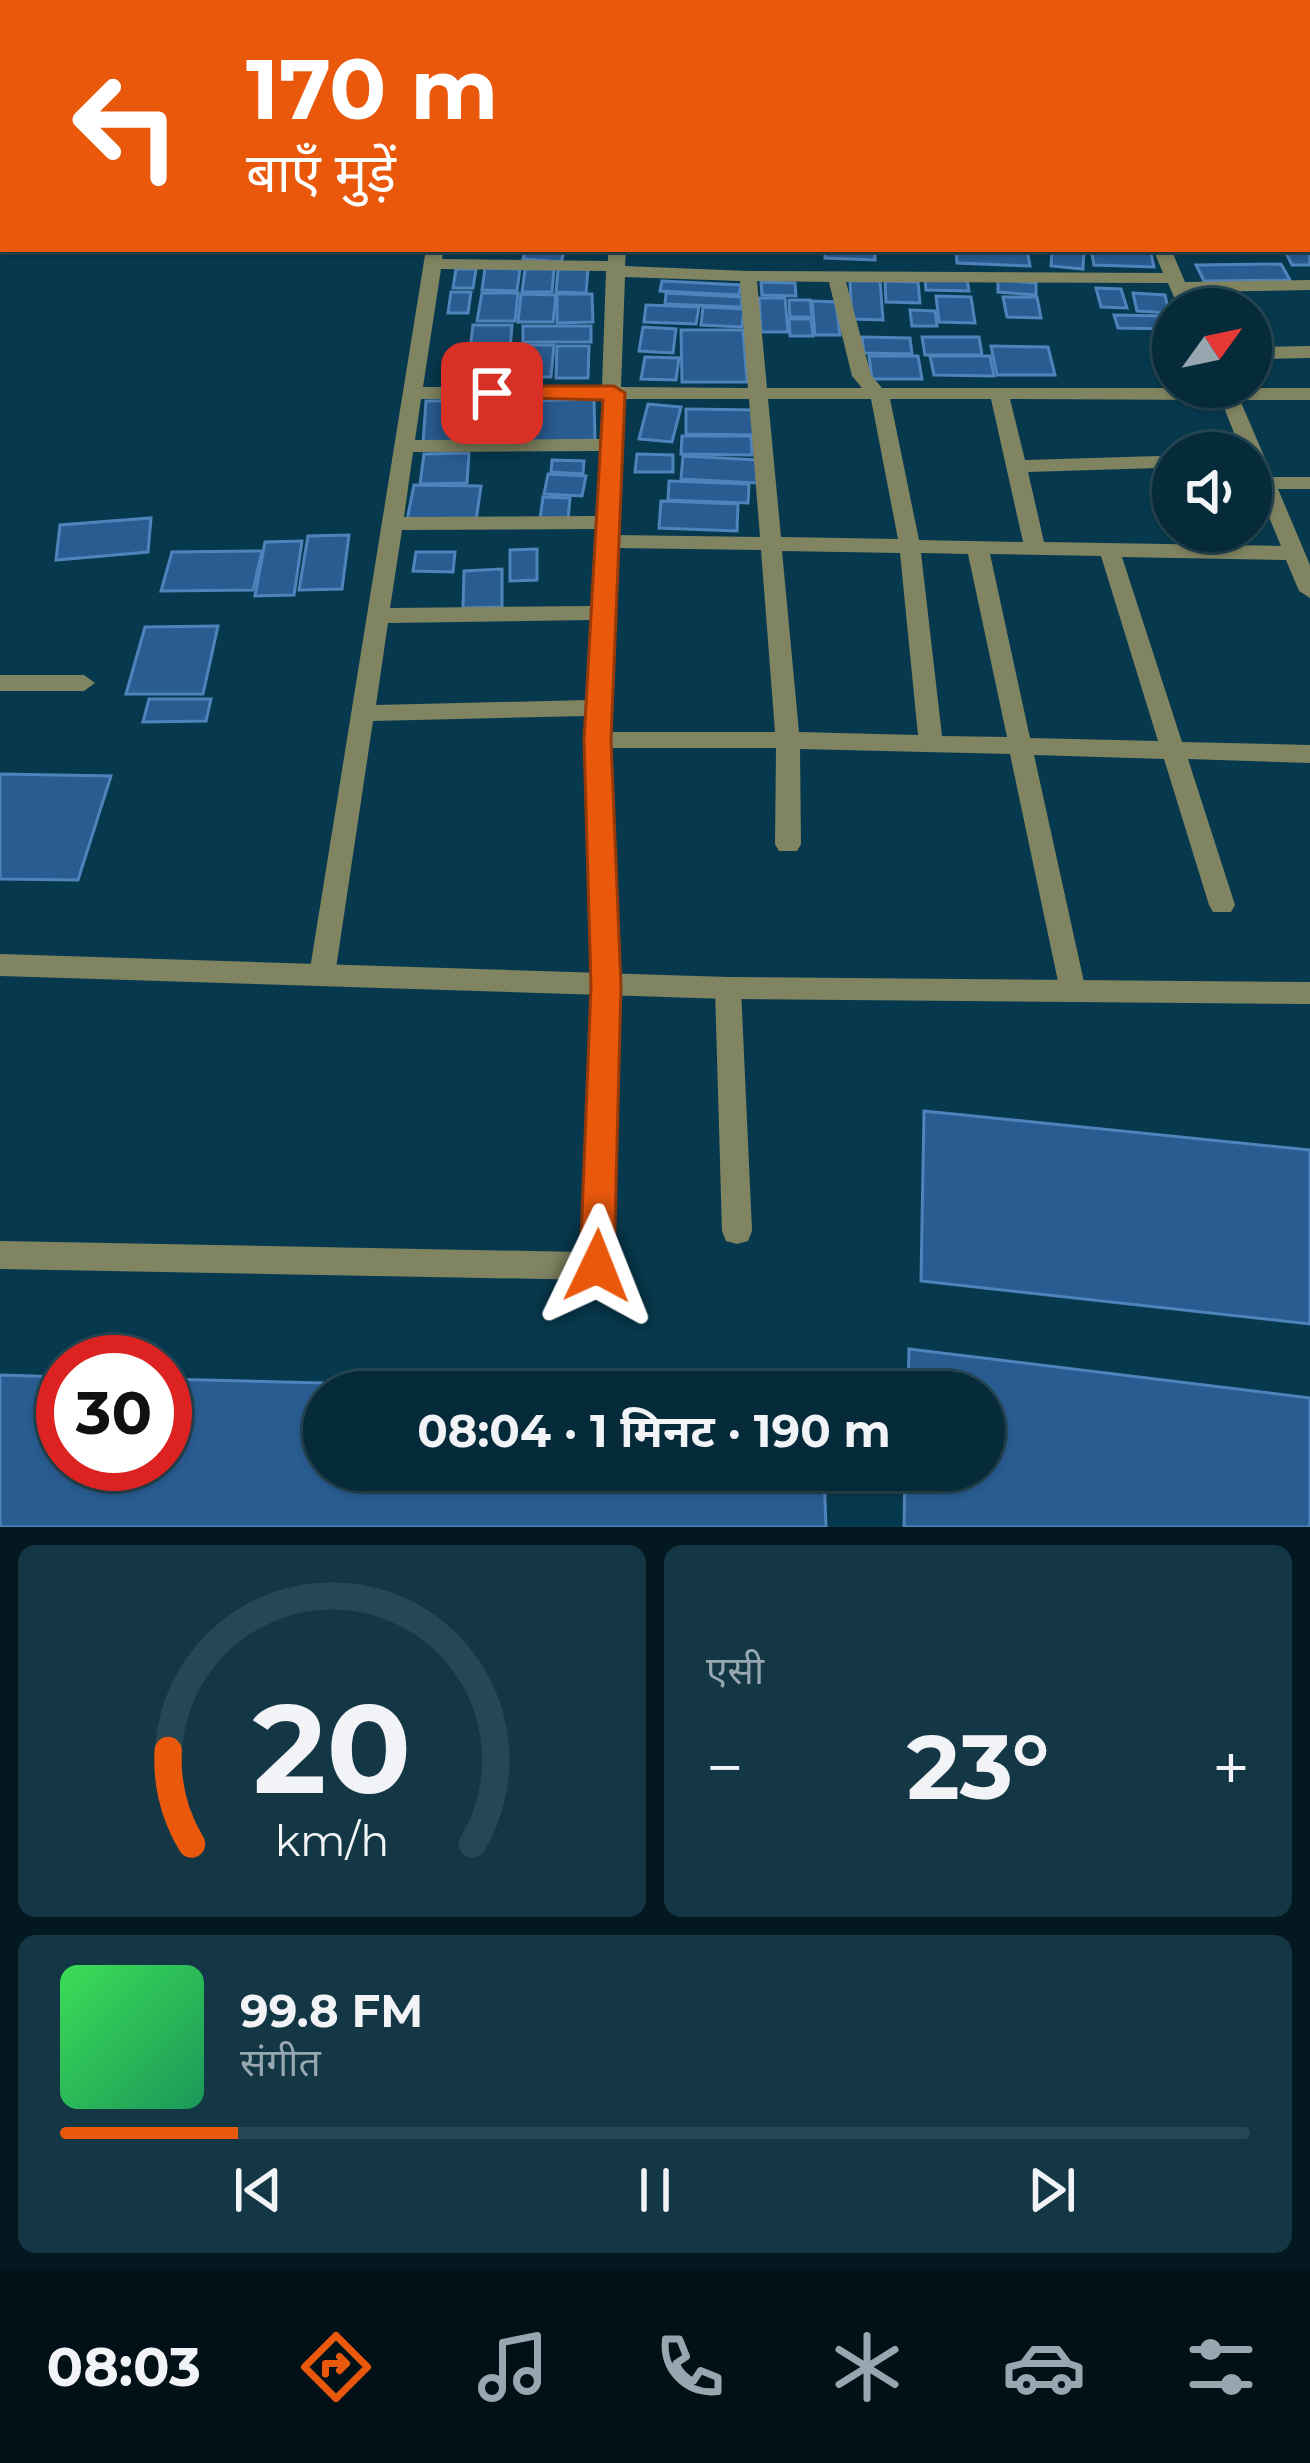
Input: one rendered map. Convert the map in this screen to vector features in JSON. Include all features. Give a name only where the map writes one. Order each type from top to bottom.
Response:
[{"type":"street","points":[[1163,252],[1178,288]]},
{"type":"street","points":[[322,975],[433,256],[616,262],[748,276],[836,276],[902,269],[1310,285]]},
{"type":"street","points":[[0,1255],[597,1266],[606,986],[598,709],[616,262]]},
{"type":"street","points":[[748,276],[767,544],[788,740],[788,844]]},
{"type":"street","points":[[836,276],[862,376],[880,397],[910,548],[931,744]]},
{"type":"street","points":[[1272,353],[1310,352]]},
{"type":"street","points":[[410,393],[880,397],[1152,393]]},
{"type":"street","points":[[1272,393],[1310,394]]},
{"type":"street","points":[[1000,396],[1036,550]]},
{"type":"street","points":[[402,446],[610,445]]},
{"type":"street","points":[[1016,466],[1152,462]]},
{"type":"street","points":[[1272,483],[1310,483]]},
{"type":"street","points":[[1272,497],[1310,590]]},
{"type":"street","points":[[390,524],[767,544],[1295,553]]},
{"type":"street","points":[[978,549],[1072,991]]},
{"type":"street","points":[[1109,552],[1222,905]]},
{"type":"street","points":[[376,616],[602,613]]},
{"type":"street","points":[[0,682],[84,683]]},
{"type":"street","points":[[362,713],[598,709]]},
{"type":"street","points":[[598,740],[788,740],[1310,754]]},
{"type":"street","points":[[0,965],[606,986],[1310,993]]},
{"type":"street","points":[[728,988],[737,1231]]},
{"type":"building","points":[[525,252],[564,252],[561,262],[523,259]]},
{"type":"building","points":[[825,252],[875,252],[875,260],[825,258]]},
{"type":"building","points":[[956,252],[1028,252],[1030,266],[957,263]]},
{"type":"building","points":[[1052,252],[1084,252],[1083,269],[1051,266]]},
{"type":"building","points":[[1092,252],[1151,252],[1154,267],[1094,265]]},
{"type":"building","points":[[1286,252],[1309,252],[1310,265],[1292,265]]},
{"type":"building","points":[[1281,264],[1290,280],[1204,281],[1196,265]]},
{"type":"building","points":[[485,268],[520,269],[517,291],[482,290]]},
{"type":"building","points":[[456,269],[476,269],[473,288],[453,288]]},
{"type":"building","points":[[525,269],[554,269],[552,292],[522,292]]},
{"type":"building","points":[[558,269],[588,269],[586,293],[556,292]]},
{"type":"building","points":[[925,278],[967,279],[969,291],[926,290]]},
{"type":"building","points":[[998,280],[1036,283],[1036,295],[998,292]]},
{"type":"building","points":[[662,281],[741,285],[739,295],[660,291]]},
{"type":"building","points":[[850,281],[880,281],[883,320],[852,319]]},
{"type":"building","points":[[885,281],[918,282],[920,303],[886,302]]},
{"type":"building","points":[[761,282],[795,283],[796,296],[762,295]]},
{"type":"building","points":[[1096,288],[1121,289],[1127,308],[1101,307]]},
{"type":"building","points":[[451,292],[471,292],[468,313],[448,313]]},
{"type":"building","points":[[482,293],[518,293],[515,321],[477,321]]},
{"type":"building","points":[[666,293],[742,297],[741,307],[665,304]]},
{"type":"building","points":[[1133,293],[1152,294],[1152,312],[1137,311]]},
{"type":"building","points":[[521,294],[556,295],[553,322],[518,322]]},
{"type":"building","points":[[557,294],[592,294],[593,322],[557,323]]},
{"type":"building","points":[[936,296],[971,297],[975,323],[939,322]]},
{"type":"building","points":[[1003,297],[1037,297],[1041,318],[1007,317]]},
{"type":"building","points":[[759,298],[785,298],[788,332],[761,332]]},
{"type":"building","points":[[789,300],[810,300],[812,317],[790,317]]},
{"type":"building","points":[[812,301],[836,302],[840,335],[815,335]]},
{"type":"building","points":[[646,305],[699,307],[696,324],[644,322]]},
{"type":"building","points":[[703,307],[744,309],[742,327],[701,325]]},
{"type":"building","points":[[910,310],[935,311],[937,326],[912,326]]},
{"type":"building","points":[[1114,315],[1152,316],[1152,329],[1118,328]]},
{"type":"building","points":[[789,319],[811,319],[813,336],[790,336]]},
{"type":"building","points":[[473,325],[512,325],[508,374],[467,375]]},
{"type":"building","points":[[523,326],[591,326],[591,342],[523,342]]},
{"type":"building","points":[[643,327],[676,329],[673,353],[639,351]]},
{"type":"building","points":[[681,330],[743,330],[747,382],[682,382]]},
{"type":"building","points":[[862,337],[910,338],[912,354],[864,353]]},
{"type":"building","points":[[922,337],[979,337],[982,355],[925,355]]},
{"type":"building","points":[[520,345],[554,345],[551,377],[517,377]]},
{"type":"building","points":[[557,346],[589,346],[588,378],[556,378]]},
{"type":"building","points":[[991,346],[1048,347],[1055,375],[997,375]]},
{"type":"building","points":[[869,356],[918,356],[922,379],[872,379]]},
{"type":"building","points":[[930,356],[990,356],[994,376],[934,375]]},
{"type":"building","points":[[645,357],[679,358],[676,380],[641,379]]},
{"type":"building","points":[[594,399],[595,440],[526,442],[527,401]]},
{"type":"building","points":[[505,400],[504,441],[423,443],[426,401]]},
{"type":"building","points":[[648,404],[681,407],[672,442],[639,439]]},
{"type":"building","points":[[686,409],[756,410],[757,435],[686,434]]},
{"type":"building","points":[[682,436],[751,436],[752,455],[681,454]]},
{"type":"building","points":[[469,453],[467,483],[420,484],[424,454]]},
{"type":"building","points":[[637,454],[673,455],[673,472],[635,472]]},
{"type":"building","points":[[683,456],[758,460],[757,483],[681,479]]},
{"type":"building","points":[[552,460],[584,461],[583,474],[551,472]]},
{"type":"building","points":[[548,474],[586,476],[582,496],[544,494]]},
{"type":"building","points":[[669,481],[749,484],[748,503],[668,500]]},
{"type":"building","points":[[414,485],[481,486],[476,521],[407,520]]},
{"type":"building","points":[[543,497],[570,498],[568,520],[540,519]]},
{"type":"building","points":[[661,501],[738,504],[737,531],[659,528]]},
{"type":"building","points":[[151,518],[148,552],[56,560],[60,525]]},
{"type":"building","points":[[349,535],[342,589],[299,590],[308,536]]},
{"type":"building","points":[[302,541],[294,595],[255,596],[265,542]]},
{"type":"building","points":[[537,549],[537,580],[510,581],[510,550]]},
{"type":"building","points":[[262,551],[253,590],[161,591],[172,552]]},
{"type":"building","points":[[416,552],[455,552],[453,572],[413,571]]},
{"type":"building","points":[[502,569],[502,607],[463,608],[464,571]]},
{"type":"building","points":[[218,626],[203,694],[126,694],[145,627]]},
{"type":"building","points":[[149,699],[211,699],[206,721],[143,722]]},
{"type":"building","points":[[0,774],[111,776],[78,880],[0,879]]},
{"type":"building","points":[[924,1111],[1310,1150],[1310,1324],[921,1281]]},
{"type":"building","points":[[909,1349],[1310,1398],[1310,1527],[904,1527],[905,1491],[1005,1491],[1005,1371],[908,1371]]},
{"type":"building","points":[[0,1375],[36,1376],[36,1491],[192,1491],[192,1380],[303,1383],[303,1491],[825,1491],[826,1527],[0,1527]]},
{"type":"route","points":[[492,393],[614,393],[598,740],[606,986],[597,1266]]}]
